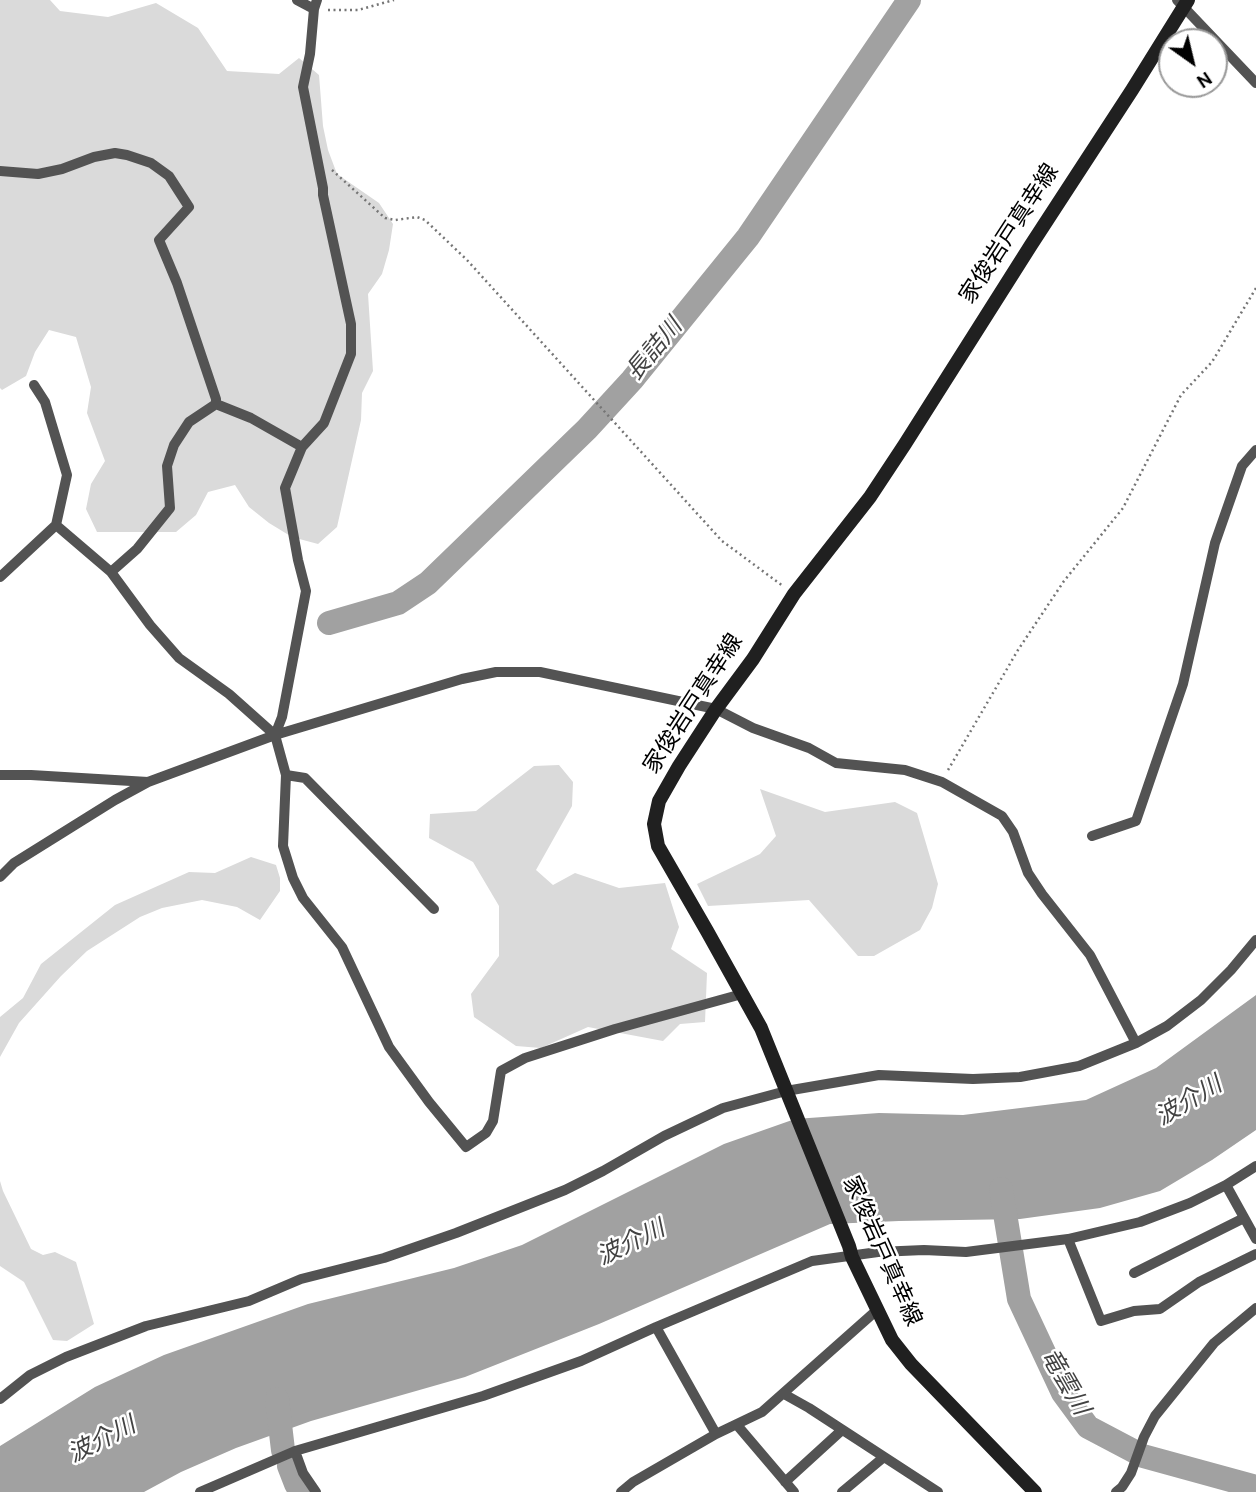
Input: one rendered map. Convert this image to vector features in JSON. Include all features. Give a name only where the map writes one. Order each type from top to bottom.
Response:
[{"type":"main road","name":"家俊岩戸真幸線","points":[[1032,1491],[911,1364],[892,1340],[851,1251],[761,1028],[658,846],[654,824],[659,801],[679,766],[794,594],[870,497],[905,444],[1183,2]]},
{"type":"street","points":[[275,735],[282,717],[306,591],[285,488],[302,447],[324,423],[351,354],[351,324],[303,88],[315,5],[297,0]]},
{"type":"street","points":[[1183,2],[1256,83]]},
{"type":"street","points":[[0,171],[38,174],[62,169],[94,157],[115,153],[127,155],[151,163],[169,176],[189,207],[159,240],[177,284],[216,399],[215,404],[189,422],[174,445],[167,466],[170,508],[137,549],[111,572]]},
{"type":"street","points":[[0,577],[55,524],[67,475],[45,402],[34,385]]},
{"type":"street","points":[[215,404],[251,418],[302,447]]},
{"type":"street","points":[[1092,836],[1136,821],[1183,684],[1215,543],[1242,466],[1256,450]]},
{"type":"street","points":[[55,524],[111,572],[150,625],[179,657],[229,694],[275,735],[286,775],[283,846],[293,878],[303,898],[342,947],[388,1047],[466,1147],[486,1133],[493,1121],[501,1070],[525,1058],[615,1029],[742,995]]},
{"type":"street","points":[[0,877],[14,863],[148,782],[275,735],[462,679],[496,672],[540,672],[716,709],[753,728],[809,748],[836,763],[905,770],[942,782],[1002,816],[1013,832],[1028,873],[1090,955],[1136,1043]]},
{"type":"street","points":[[0,775],[148,782]]},
{"type":"street","points":[[286,775],[305,778],[434,909]]},
{"type":"street","points":[[0,1399],[30,1375],[66,1357],[146,1326],[248,1301],[301,1279],[384,1258],[457,1233],[565,1190],[664,1136],[723,1108],[820,1084],[878,1075],[973,1079],[1020,1077],[1079,1066],[1136,1043],[1167,1026],[1201,1000],[1256,940]]},
{"type":"street","points":[[200,1492],[295,1451],[483,1396],[581,1361],[811,1261],[851,1251],[966,1252],[1068,1240],[1140,1222],[1190,1203],[1256,1166]]},
{"type":"street","points":[[1226,1185],[1256,1239]]},
{"type":"street","points":[[1134,1273],[1244,1219]]},
{"type":"street","points":[[1068,1240],[1101,1321],[1134,1311],[1160,1309],[1199,1282],[1256,1254]]},
{"type":"street","points":[[1115,1492],[1122,1487],[1131,1473],[1155,1416],[1213,1343],[1256,1308]]},
{"type":"street","points":[[621,1492],[633,1482],[716,1434],[762,1412],[877,1310]]},
{"type":"street","points":[[656,1327],[716,1434]]},
{"type":"street","points":[[784,1394],[938,1492]]},
{"type":"street","points":[[737,1425],[794,1492]]},
{"type":"street","points":[[785,1482],[842,1430]]},
{"type":"street","points":[[295,1451],[303,1473],[316,1492]]},
{"type":"street","points":[[842,1492],[884,1457]]},
{"type":"path","points":[[315,5],[359,10],[394,0]]},
{"type":"path","points":[[316,156],[385,218],[425,219],[467,260],[722,541],[794,594]]},
{"type":"path","points":[[942,782],[1018,650],[1064,581],[1123,508],[1181,395],[1212,362],[1256,288]]},
{"type":"shaded area","points":[[0,0],[50,0],[60,11],[108,17],[156,3],[198,28],[227,71],[279,74],[299,58],[319,75],[323,126],[337,174],[379,203],[393,224],[382,274],[368,294],[373,371],[362,393],[361,420],[337,527],[318,544],[292,537],[269,523],[249,507],[235,485],[208,492],[196,515],[176,532],[97,532],[86,509],[91,484],[105,461],[87,413],[91,387],[76,337],[49,330],[35,352],[26,376],[2,390],[0,388]]},
{"type":"shaded area","points":[[559,765],[573,782],[572,806],[536,870],[553,885],[575,873],[619,888],[665,883],[679,927],[671,949],[707,973],[705,1022],[680,1024],[663,1041],[588,1027],[541,1048],[516,1046],[474,1017],[471,994],[499,956],[499,906],[473,862],[429,838],[430,814],[476,811],[534,766]]},
{"type":"shaded area","points":[[760,789],[825,812],[895,802],[917,813],[938,884],[932,908],[920,930],[874,956],[858,956],[809,900],[708,906],[697,884],[760,854],[776,836]]},
{"type":"shaded area","points":[[251,857],[276,865],[280,878],[280,891],[260,920],[237,907],[202,900],[162,908],[140,917],[87,951],[61,976],[19,1023],[0,1057],[0,1017],[23,998],[41,964],[115,905],[189,872],[215,873]]},
{"type":"shaded area","points":[[0,1181],[31,1249],[43,1255],[55,1252],[76,1262],[94,1324],[67,1341],[53,1340],[24,1282],[0,1266]]},
{"type":"water","name":"波介川","points":[[1256,995],[1256,1130],[1160,1191],[1100,1208],[1020,1219],[830,1224],[599,1324],[465,1377],[311,1421],[236,1448],[144,1492],[0,1492],[0,1446],[95,1387],[164,1355],[308,1304],[454,1268],[522,1245],[724,1144],[795,1119],[879,1113],[963,1115],[1086,1100],[1156,1068]]},
{"type":"waterway","name":"長詰川","points":[[329,623],[398,603],[428,583],[587,429],[632,380],[748,237],[909,0]]},
{"type":"waterway","name":"竜雲川","points":[[1001,1189],[1019,1299],[1063,1393],[1088,1427],[1143,1456],[1256,1487]]},
{"type":"waterway","points":[[277,1399],[283,1450]]},
{"type":"waterway","points":[[289,1466],[301,1492]]}]
